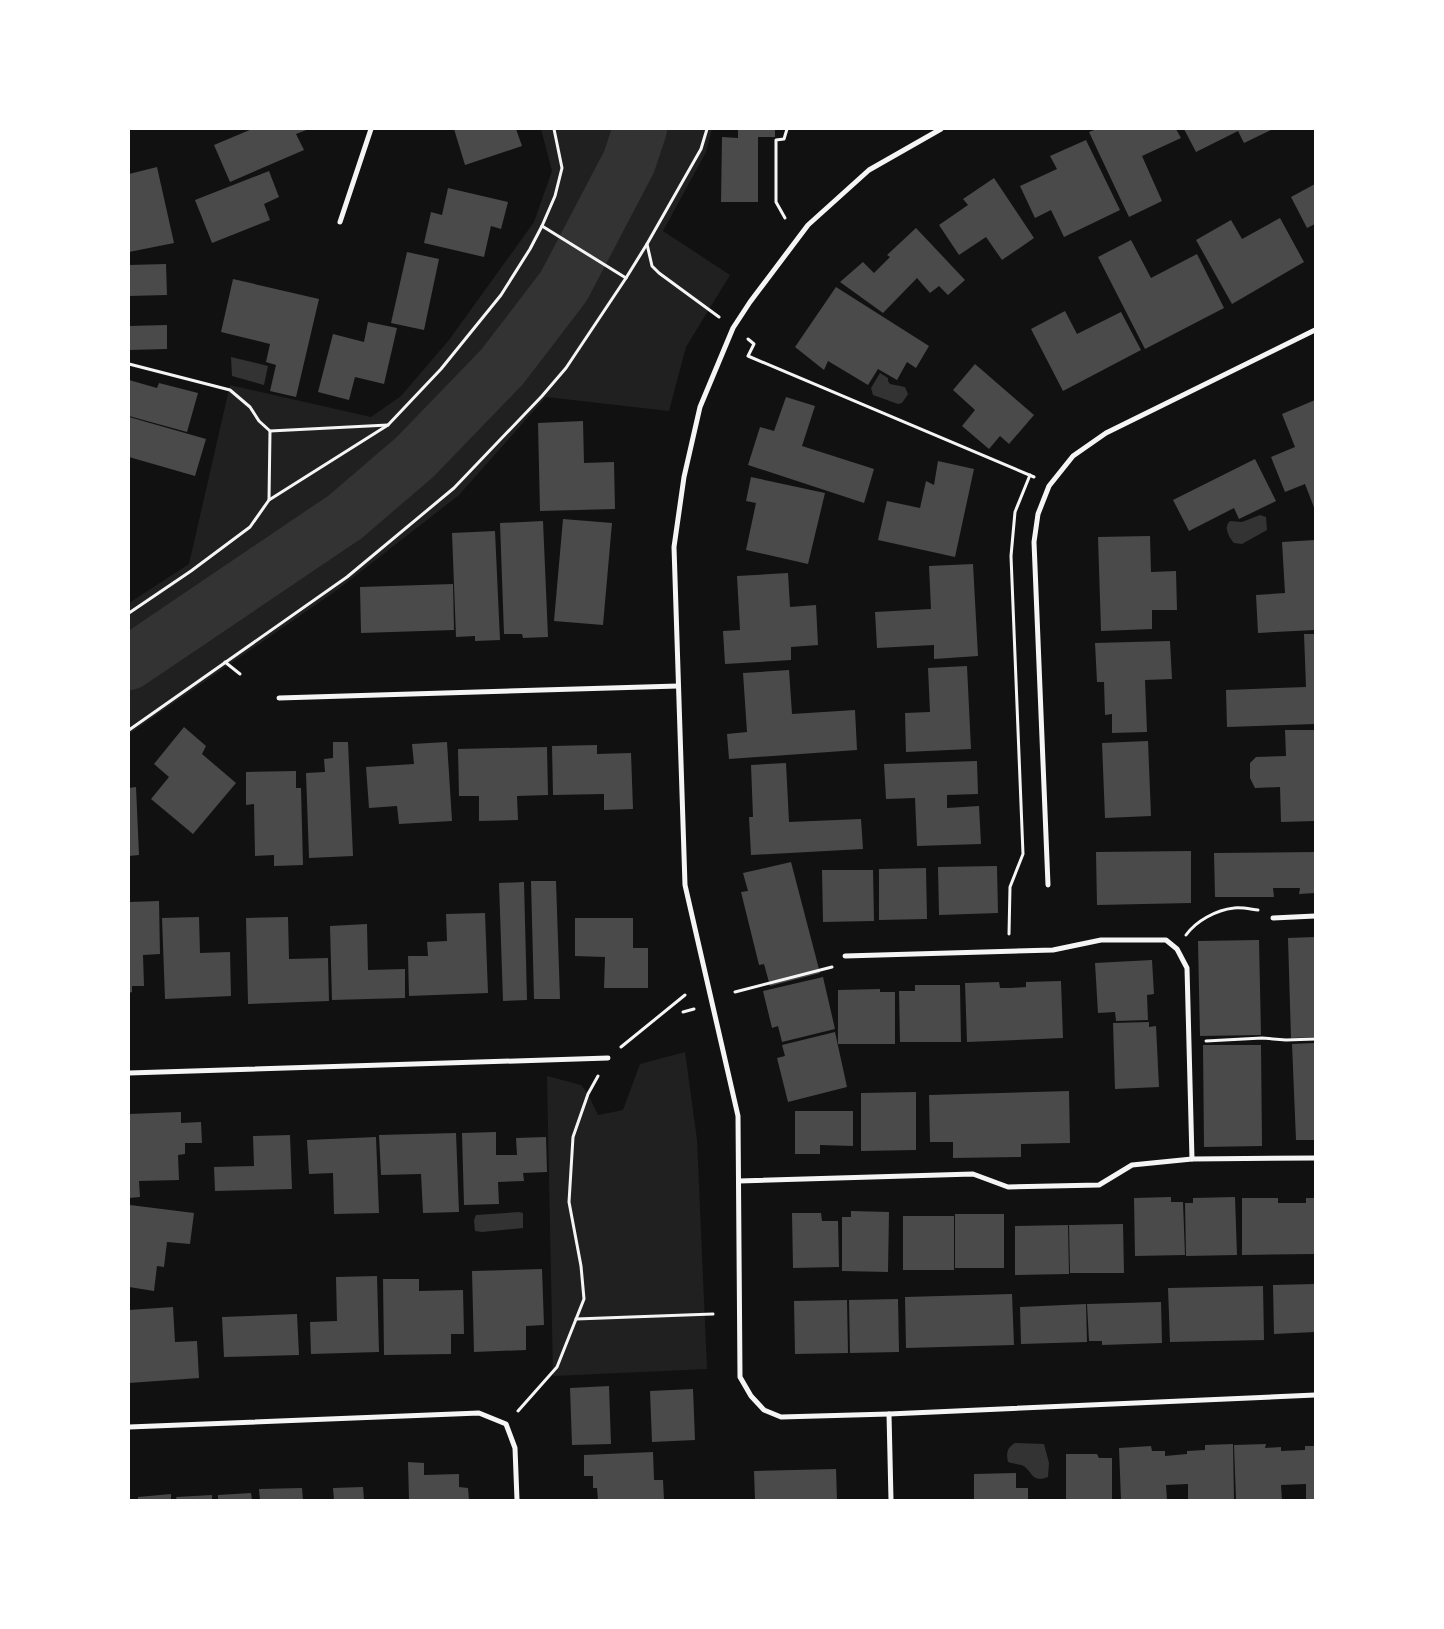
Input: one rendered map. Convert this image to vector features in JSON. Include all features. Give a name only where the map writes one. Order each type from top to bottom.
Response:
[{"type":"street","points":[[340,222],[371,129]]},
{"type":"street","points":[[941,129],[870,170],[808,225],[750,302],[733,328],[700,408],[683,486],[674,547],[685,885],[738,1116],[740,1377],[751,1396],[764,1410],[781,1417],[1315,1395]]},
{"type":"street","points":[[1048,885],[1034,542],[1038,514],[1049,486],[1073,456],[1106,433],[1315,330]]},
{"type":"street","points":[[279,698],[678,686]]},
{"type":"street","points":[[1273,918],[1315,916]]},
{"type":"street","points":[[847,956],[1053,950],[1101,940],[1166,940],[1177,949],[1187,968],[1192,1159]]},
{"type":"street","points":[[129,1073],[608,1058]]},
{"type":"street","points":[[739,1181],[972,1174],[1008,1187],[1099,1185],[1132,1165],[1192,1159],[1315,1158]]},
{"type":"street","points":[[129,1427],[479,1413],[506,1424],[515,1448],[516,1500]]},
{"type":"street","points":[[889,1414],[891,1500]]},
{"type":"path","points":[[129,613],[191,571],[250,527],[269,500],[388,425],[441,370],[501,295],[542,226],[555,196],[562,168],[554,129]]},
{"type":"path","points":[[129,730],[347,577],[454,488],[542,396],[566,368],[647,244],[701,149],[707,129]]},
{"type":"path","points":[[785,218],[776,202],[776,140],[784,139],[787,129]]},
{"type":"path","points":[[542,226],[626,278]]},
{"type":"path","points":[[647,244],[652,266],[659,274],[754,344],[748,356],[1030,475],[1049,486]]},
{"type":"path","points":[[129,364],[230,390],[250,407],[259,421],[270,431],[388,425]]},
{"type":"path","points":[[269,500],[270,431]]},
{"type":"path","points":[[1009,952],[1010,887],[1023,854],[1011,556],[1015,512],[1030,475]]},
{"type":"path","points":[[225,662],[240,674]]},
{"type":"path","points":[[1177,949],[1192,927],[1213,914],[1234,908],[1256,909],[1264,910],[1273,918]]},
{"type":"path","points":[[734,992],[834,967],[847,956]]},
{"type":"path","points":[[608,1058],[685,995]]},
{"type":"path","points":[[1189,1042],[1262,1038],[1286,1040],[1315,1039]]},
{"type":"path","points":[[506,1424],[557,1367],[584,1299],[581,1266],[569,1202],[573,1137],[588,1094]]},
{"type":"path","points":[[576,1319],[713,1314]]},
{"type":"shaded area","points":[[541,129],[712,129],[706,152],[663,231],[730,275],[686,347],[669,411],[546,397],[459,495],[337,590],[129,734],[129,603],[189,564],[230,385],[371,417],[401,396],[449,340],[534,222],[552,171]]},
{"type":"shaded area","points":[[231,357],[268,366],[264,385],[232,376]]},
{"type":"shaded area","points":[[880,373],[888,378],[890,384],[905,387],[908,394],[902,403],[898,404],[873,395],[871,388]]},
{"type":"shaded area","points":[[1260,515],[1266,517],[1267,530],[1242,544],[1234,543],[1227,529],[1228,523],[1230,521],[1242,522]]},
{"type":"shaded area","points":[[685,1052],[697,1140],[707,1369],[553,1376],[547,1076],[581,1085],[588,1094],[598,1115],[623,1110],[640,1064]]},
{"type":"shaded area","points":[[523,1213],[523,1228],[475,1231],[474,1220],[476,1215]]},
{"type":"shaded area","points":[[1015,1443],[1044,1444],[1049,1463],[1048,1477],[1043,1479],[1036,1478],[1024,1466],[1008,1462],[1008,1451]]},
{"type":"building","points":[[252,129],[309,129],[296,134],[304,150],[230,182],[214,145]]},
{"type":"building","points":[[454,129],[516,129],[522,146],[465,165]]},
{"type":"building","points":[[738,129],[775,129],[775,137],[758,137],[758,202],[721,202],[722,137],[738,138]]},
{"type":"building","points":[[1097,129],[1176,129],[1181,138],[1142,156],[1162,201],[1129,217],[1089,132]]},
{"type":"building","points":[[1184,129],[1273,129],[1244,143],[1238,131],[1196,152]]},
{"type":"building","points":[[1086,140],[1120,210],[1064,237],[1051,210],[1035,218],[1020,186],[1057,169],[1050,156]]},
{"type":"building","points":[[157,167],[174,243],[129,252],[129,174]]},
{"type":"building","points":[[269,171],[279,197],[264,204],[270,220],[212,243],[195,200]]},
{"type":"building","points":[[994,178],[1034,238],[1002,260],[986,237],[959,255],[939,225],[968,205],[963,199]]},
{"type":"building","points":[[1315,184],[1315,224],[1307,228],[1291,197]]},
{"type":"building","points":[[448,188],[508,202],[501,229],[491,226],[484,257],[424,243],[431,212],[442,215]]},
{"type":"building","points":[[1280,218],[1304,262],[1232,304],[1196,240],[1231,220],[1242,239]]},
{"type":"building","points":[[916,228],[965,280],[948,295],[939,286],[930,293],[917,278],[883,313],[840,282],[863,262],[874,273],[890,257],[887,255]]},
{"type":"building","points":[[1131,240],[1151,278],[1197,254],[1224,308],[1145,349],[1098,257]]},
{"type":"building","points":[[407,252],[439,259],[424,330],[391,323]]},
{"type":"building","points":[[166,264],[167,295],[129,296],[129,265]]},
{"type":"building","points":[[233,279],[319,299],[296,397],[270,391],[276,365],[266,362],[270,344],[221,332]]},
{"type":"building","points":[[836,287],[929,346],[916,368],[907,362],[897,380],[878,369],[868,385],[828,361],[824,370],[795,347]]},
{"type":"building","points":[[1065,311],[1077,334],[1121,312],[1141,350],[1063,391],[1031,329]]},
{"type":"building","points":[[368,322],[397,328],[384,384],[355,377],[349,400],[318,392],[333,334],[364,342]]},
{"type":"building","points":[[167,325],[167,349],[129,350],[129,326]]},
{"type":"building","points":[[975,364],[1034,415],[1009,444],[1000,436],[989,449],[962,426],[975,410],[953,390]]},
{"type":"building","points":[[129,380],[157,388],[159,383],[198,393],[187,432],[129,416]]},
{"type":"building","points":[[786,397],[815,406],[802,446],[874,469],[864,503],[748,465],[760,427],[774,431]]},
{"type":"building","points":[[1315,400],[1315,510],[1305,484],[1285,492],[1271,457],[1295,447],[1282,414]]},
{"type":"building","points":[[129,417],[206,439],[195,476],[129,457]]},
{"type":"building","points":[[583,421],[584,463],[614,462],[615,509],[540,511],[538,423]]},
{"type":"building","points":[[1255,459],[1276,501],[1239,519],[1234,508],[1189,531],[1173,500]]},
{"type":"building","points":[[938,461],[974,469],[955,557],[878,540],[887,501],[920,508],[926,481],[934,485]]},
{"type":"building","points":[[751,477],[825,493],[808,564],[746,550],[756,503],[746,501]]},
{"type":"building","points":[[563,519],[612,523],[603,625],[554,621]]},
{"type":"building","points":[[543,521],[548,637],[523,638],[522,634],[504,634],[500,523]]},
{"type":"building","points":[[495,531],[500,640],[475,641],[475,636],[456,637],[452,533]]},
{"type":"building","points":[[1150,536],[1151,572],[1176,571],[1177,610],[1152,610],[1152,629],[1101,631],[1098,537]]},
{"type":"building","points":[[1315,540],[1315,630],[1258,633],[1256,595],[1285,593],[1282,542]]},
{"type":"building","points":[[973,564],[978,656],[934,659],[934,645],[877,648],[875,612],[931,609],[929,566]]},
{"type":"building","points":[[788,573],[790,607],[816,605],[818,645],[791,647],[791,660],[725,664],[723,631],[740,630],[737,576]]},
{"type":"building","points":[[453,584],[454,630],[361,633],[360,587]]},
{"type":"building","points":[[1304,634],[1315,634],[1315,724],[1227,727],[1226,690],[1306,687]]},
{"type":"building","points":[[1170,641],[1172,679],[1145,680],[1147,732],[1112,733],[1112,714],[1105,715],[1104,682],[1097,682],[1095,643]]},
{"type":"building","points":[[967,666],[971,749],[906,752],[905,713],[930,712],[928,668]]},
{"type":"building","points":[[789,670],[792,714],[855,710],[857,750],[729,759],[727,734],[747,732],[743,673]]},
{"type":"building","points":[[184,727],[206,746],[202,754],[236,783],[193,834],[151,799],[169,777],[154,764]]},
{"type":"building","points":[[1285,730],[1315,730],[1315,821],[1281,822],[1280,787],[1255,788],[1250,778],[1250,763],[1256,757],[1286,756]]},
{"type":"building","points":[[1148,741],[1151,816],[1105,818],[1102,743]]},
{"type":"building","points":[[333,742],[348,742],[353,856],[309,858],[306,773],[325,772],[324,759],[333,758]]},
{"type":"building","points":[[447,742],[452,821],[399,824],[397,806],[369,808],[366,767],[414,764],[412,744]]},
{"type":"building","points":[[597,745],[597,754],[631,753],[633,809],[604,810],[604,794],[553,795],[552,746]]},
{"type":"building","points":[[547,747],[548,795],[517,796],[518,820],[479,821],[479,796],[459,796],[458,749]]},
{"type":"building","points":[[977,761],[978,794],[947,795],[947,808],[979,806],[981,844],[917,846],[915,798],[886,799],[884,764]]},
{"type":"building","points":[[786,763],[789,822],[861,819],[863,849],[751,855],[749,817],[753,817],[751,765]]},
{"type":"building","points":[[296,771],[296,788],[301,788],[303,865],[274,866],[274,855],[255,856],[254,804],[246,805],[246,772]]},
{"type":"building","points":[[136,787],[139,855],[129,856],[129,788]]},
{"type":"building","points":[[1191,851],[1191,903],[1097,905],[1096,852]]},
{"type":"building","points":[[1315,852],[1315,893],[1299,894],[1300,888],[1273,888],[1274,897],[1215,897],[1214,853]]},
{"type":"building","points":[[791,862],[820,973],[770,986],[764,964],[759,965],[741,892],[748,891],[743,873]]},
{"type":"building","points":[[997,866],[998,913],[939,915],[938,867]]},
{"type":"building","points":[[926,868],[927,919],[879,920],[879,869]]},
{"type":"building","points":[[822,870],[873,870],[874,921],[823,922]]},
{"type":"building","points":[[531,881],[556,881],[560,999],[534,999]]},
{"type":"building","points":[[524,882],[527,1000],[503,1001],[499,883]]},
{"type":"building","points":[[159,901],[160,954],[143,955],[144,986],[132,986],[132,992],[129,993],[129,902]]},
{"type":"building","points":[[485,913],[488,993],[409,996],[408,956],[428,956],[427,942],[447,941],[446,914]]},
{"type":"building","points":[[199,917],[200,953],[230,952],[231,996],[165,999],[162,918]]},
{"type":"building","points":[[288,917],[289,959],[328,958],[329,1001],[248,1004],[246,918]]},
{"type":"building","points":[[575,918],[633,918],[633,948],[648,948],[648,988],[604,988],[605,957],[575,956]]},
{"type":"building","points":[[367,924],[368,970],[405,969],[405,998],[332,1000],[330,926]]},
{"type":"building","points":[[1315,937],[1315,1037],[1291,1038],[1288,938]]},
{"type":"building","points":[[1259,940],[1261,1035],[1200,1036],[1198,941]]},
{"type":"building","points":[[1152,960],[1154,994],[1147,995],[1148,1020],[1116,1021],[1115,1012],[1098,1013],[1095,963]]},
{"type":"building","points":[[823,977],[835,1029],[782,1042],[778,1026],[772,1028],[763,991]]},
{"type":"building","points":[[1061,981],[1063,1038],[967,1042],[965,983],[999,982],[1000,988],[1011,988],[1026,987],[1026,982]]},
{"type":"building","points":[[915,985],[960,985],[961,1042],[900,1042],[899,991],[915,991]]},
{"type":"building","points":[[880,989],[880,992],[895,992],[895,1044],[838,1044],[838,990]]},
{"type":"building","points":[[1149,1022],[1149,1027],[1156,1026],[1159,1087],[1115,1089],[1113,1023]]},
{"type":"building","points":[[835,1032],[847,1087],[788,1102],[777,1058],[785,1056],[782,1045]]},
{"type":"building","points":[[1315,1043],[1315,1140],[1296,1140],[1292,1044]]},
{"type":"building","points":[[1203,1045],[1261,1045],[1262,1146],[1204,1147]]},
{"type":"building","points":[[1069,1091],[1070,1143],[1021,1144],[1021,1157],[953,1158],[953,1142],[930,1142],[929,1095]]},
{"type":"building","points":[[916,1092],[916,1150],[861,1151],[861,1093]]},
{"type":"building","points":[[795,1111],[853,1111],[853,1146],[820,1145],[820,1154],[795,1154]]},
{"type":"building","points":[[181,1112],[181,1123],[201,1122],[202,1143],[185,1143],[185,1154],[178,1155],[179,1180],[139,1181],[140,1197],[129,1198],[129,1114]]},
{"type":"building","points":[[496,1132],[496,1155],[517,1155],[516,1138],[546,1137],[547,1172],[523,1173],[524,1181],[498,1182],[499,1204],[464,1205],[462,1133]]},
{"type":"building","points":[[456,1133],[459,1212],[423,1213],[421,1174],[381,1175],[379,1135]]},
{"type":"building","points":[[290,1135],[292,1189],[215,1191],[214,1167],[254,1166],[253,1136]]},
{"type":"building","points":[[376,1137],[379,1213],[334,1214],[333,1173],[309,1174],[307,1140]]},
{"type":"building","points":[[1171,1197],[1171,1202],[1183,1202],[1185,1255],[1135,1256],[1134,1198]]},
{"type":"building","points":[[1235,1197],[1237,1255],[1186,1256],[1185,1203],[1193,1203],[1193,1198]]},
{"type":"building","points":[[1242,1198],[1278,1198],[1278,1203],[1306,1203],[1306,1198],[1315,1198],[1315,1254],[1242,1255]]},
{"type":"building","points":[[130,1205],[194,1213],[190,1244],[167,1242],[164,1267],[157,1266],[154,1291],[129,1287]]},
{"type":"building","points":[[851,1211],[889,1212],[888,1272],[842,1271],[842,1217],[851,1217]]},
{"type":"building","points":[[792,1213],[821,1213],[822,1221],[838,1221],[839,1267],[793,1268]]},
{"type":"building","points":[[955,1214],[1004,1214],[1004,1268],[955,1268]]},
{"type":"building","points":[[903,1216],[954,1216],[954,1270],[903,1270]]},
{"type":"building","points":[[1123,1224],[1124,1273],[1070,1273],[1069,1225]]},
{"type":"building","points":[[1068,1225],[1069,1274],[1015,1275],[1015,1226]]},
{"type":"building","points":[[542,1269],[544,1325],[526,1326],[526,1350],[474,1352],[472,1271]]},
{"type":"building","points":[[377,1276],[379,1352],[311,1354],[310,1322],[337,1321],[336,1277]]},
{"type":"building","points":[[383,1279],[419,1279],[419,1291],[463,1290],[464,1334],[451,1334],[451,1354],[384,1355]]},
{"type":"building","points":[[1315,1284],[1315,1332],[1274,1334],[1273,1285]]},
{"type":"building","points":[[1263,1286],[1264,1340],[1170,1342],[1168,1288]]},
{"type":"building","points":[[1012,1294],[1014,1345],[906,1348],[905,1297]]},
{"type":"building","points":[[898,1299],[899,1352],[850,1353],[849,1300]]},
{"type":"building","points":[[847,1300],[848,1353],[795,1354],[794,1301]]},
{"type":"building","points":[[1161,1302],[1162,1343],[1102,1345],[1102,1341],[1089,1341],[1087,1304]]},
{"type":"building","points":[[1086,1304],[1087,1342],[1021,1344],[1020,1307]]},
{"type":"building","points":[[173,1307],[175,1342],[197,1341],[199,1378],[129,1383],[129,1310]]},
{"type":"building","points":[[297,1314],[299,1355],[224,1357],[222,1317]]},
{"type":"building","points":[[609,1386],[611,1444],[572,1445],[570,1388]]},
{"type":"building","points":[[693,1389],[695,1440],[652,1442],[650,1391]]},
{"type":"building","points":[[1233,1444],[1234,1500],[1188,1500],[1188,1484],[1166,1485],[1167,1500],[1121,1500],[1119,1448],[1151,1446],[1152,1451],[1165,1451],[1165,1456],[1187,1454],[1187,1451],[1205,1450],[1205,1445]]},
{"type":"building","points":[[1266,1444],[1265,1448],[1281,1447],[1281,1451],[1305,1450],[1305,1446],[1315,1446],[1315,1500],[1306,1500],[1306,1484],[1281,1485],[1282,1500],[1236,1500],[1234,1445]]},
{"type":"building","points":[[653,1452],[654,1480],[663,1480],[664,1500],[598,1500],[597,1488],[593,1488],[593,1476],[584,1476],[584,1455]]},
{"type":"building","points":[[1066,1454],[1097,1454],[1099,1458],[1112,1458],[1112,1500],[1066,1500]]},
{"type":"building","points":[[408,1462],[424,1463],[424,1475],[459,1474],[459,1487],[468,1488],[469,1500],[409,1500]]},
{"type":"building","points":[[836,1469],[837,1500],[755,1500],[754,1471]]},
{"type":"building","points":[[1016,1473],[1016,1488],[1028,1488],[1028,1500],[974,1500],[974,1474]]},
{"type":"building","points":[[363,1487],[364,1500],[334,1500],[333,1488]]},
{"type":"building","points":[[302,1488],[303,1500],[260,1500],[259,1489]]},
{"type":"building","points":[[251,1493],[252,1500],[218,1500],[218,1495]]},
{"type":"building","points":[[171,1494],[171,1500],[138,1500],[138,1497]]},
{"type":"building","points":[[212,1495],[212,1500],[177,1500],[176,1497]]},
{"type":"waterway","points":[[129,663],[345,517],[415,457],[502,367],[564,286],[629,162],[640,129]]}]
